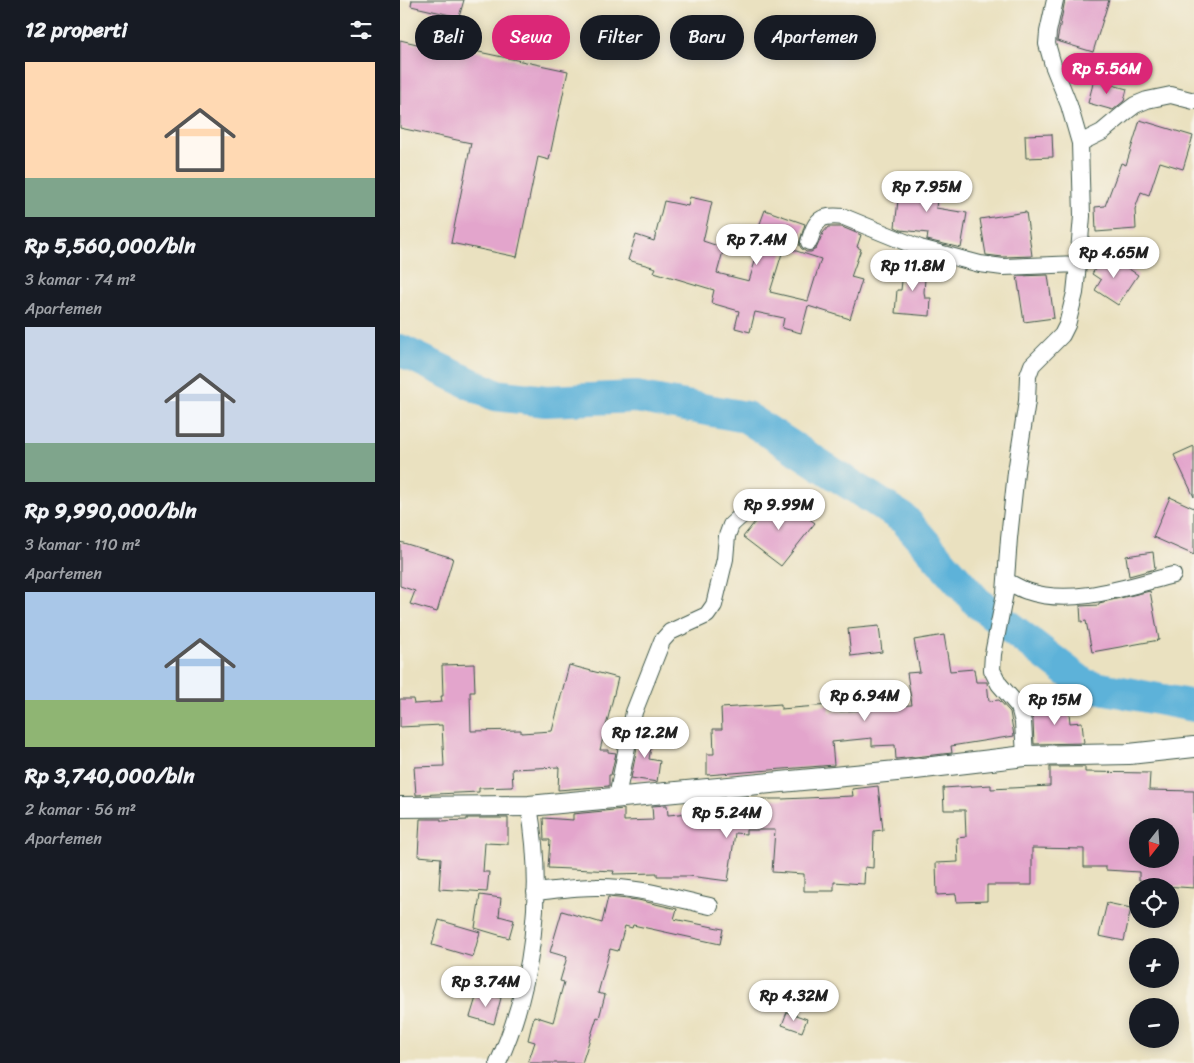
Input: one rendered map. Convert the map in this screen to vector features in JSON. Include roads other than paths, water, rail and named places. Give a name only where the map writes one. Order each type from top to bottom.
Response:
[{"type":"street","points":[[1024,756],[1023,722],[1019,707],[994,677],[992,670],[993,654],[1005,587],[1013,500],[1027,401],[1028,376],[1032,366],[1062,335],[1067,325],[1075,293],[1082,216],[1080,143],[1069,105],[1047,44],[1054,0]]},
{"type":"street","points":[[1080,143],[1102,132],[1135,105],[1147,100],[1171,95],[1194,101]]},
{"type":"street","points":[[809,242],[814,226],[819,220],[833,216],[844,217],[920,248],[980,264],[1003,267],[1078,264]]},
{"type":"street","points":[[617,797],[634,712],[662,641],[670,632],[707,614],[714,605],[725,559],[727,536],[731,525],[756,502]]},
{"type":"street","points":[[1005,587],[1058,596],[1076,596],[1173,575]]},
{"type":"street","points":[[400,807],[529,806],[907,770],[1024,756],[1129,754],[1194,747]]},
{"type":"street","points":[[498,1063],[518,1011],[526,982],[530,955],[535,892],[529,806]]},
{"type":"street","points":[[535,892],[596,887],[642,890],[710,906]]},
{"type":"waterway","points":[[400,350],[495,395],[546,401],[636,397],[746,417],[904,519],[977,602],[1085,685],[1194,706]]}]
